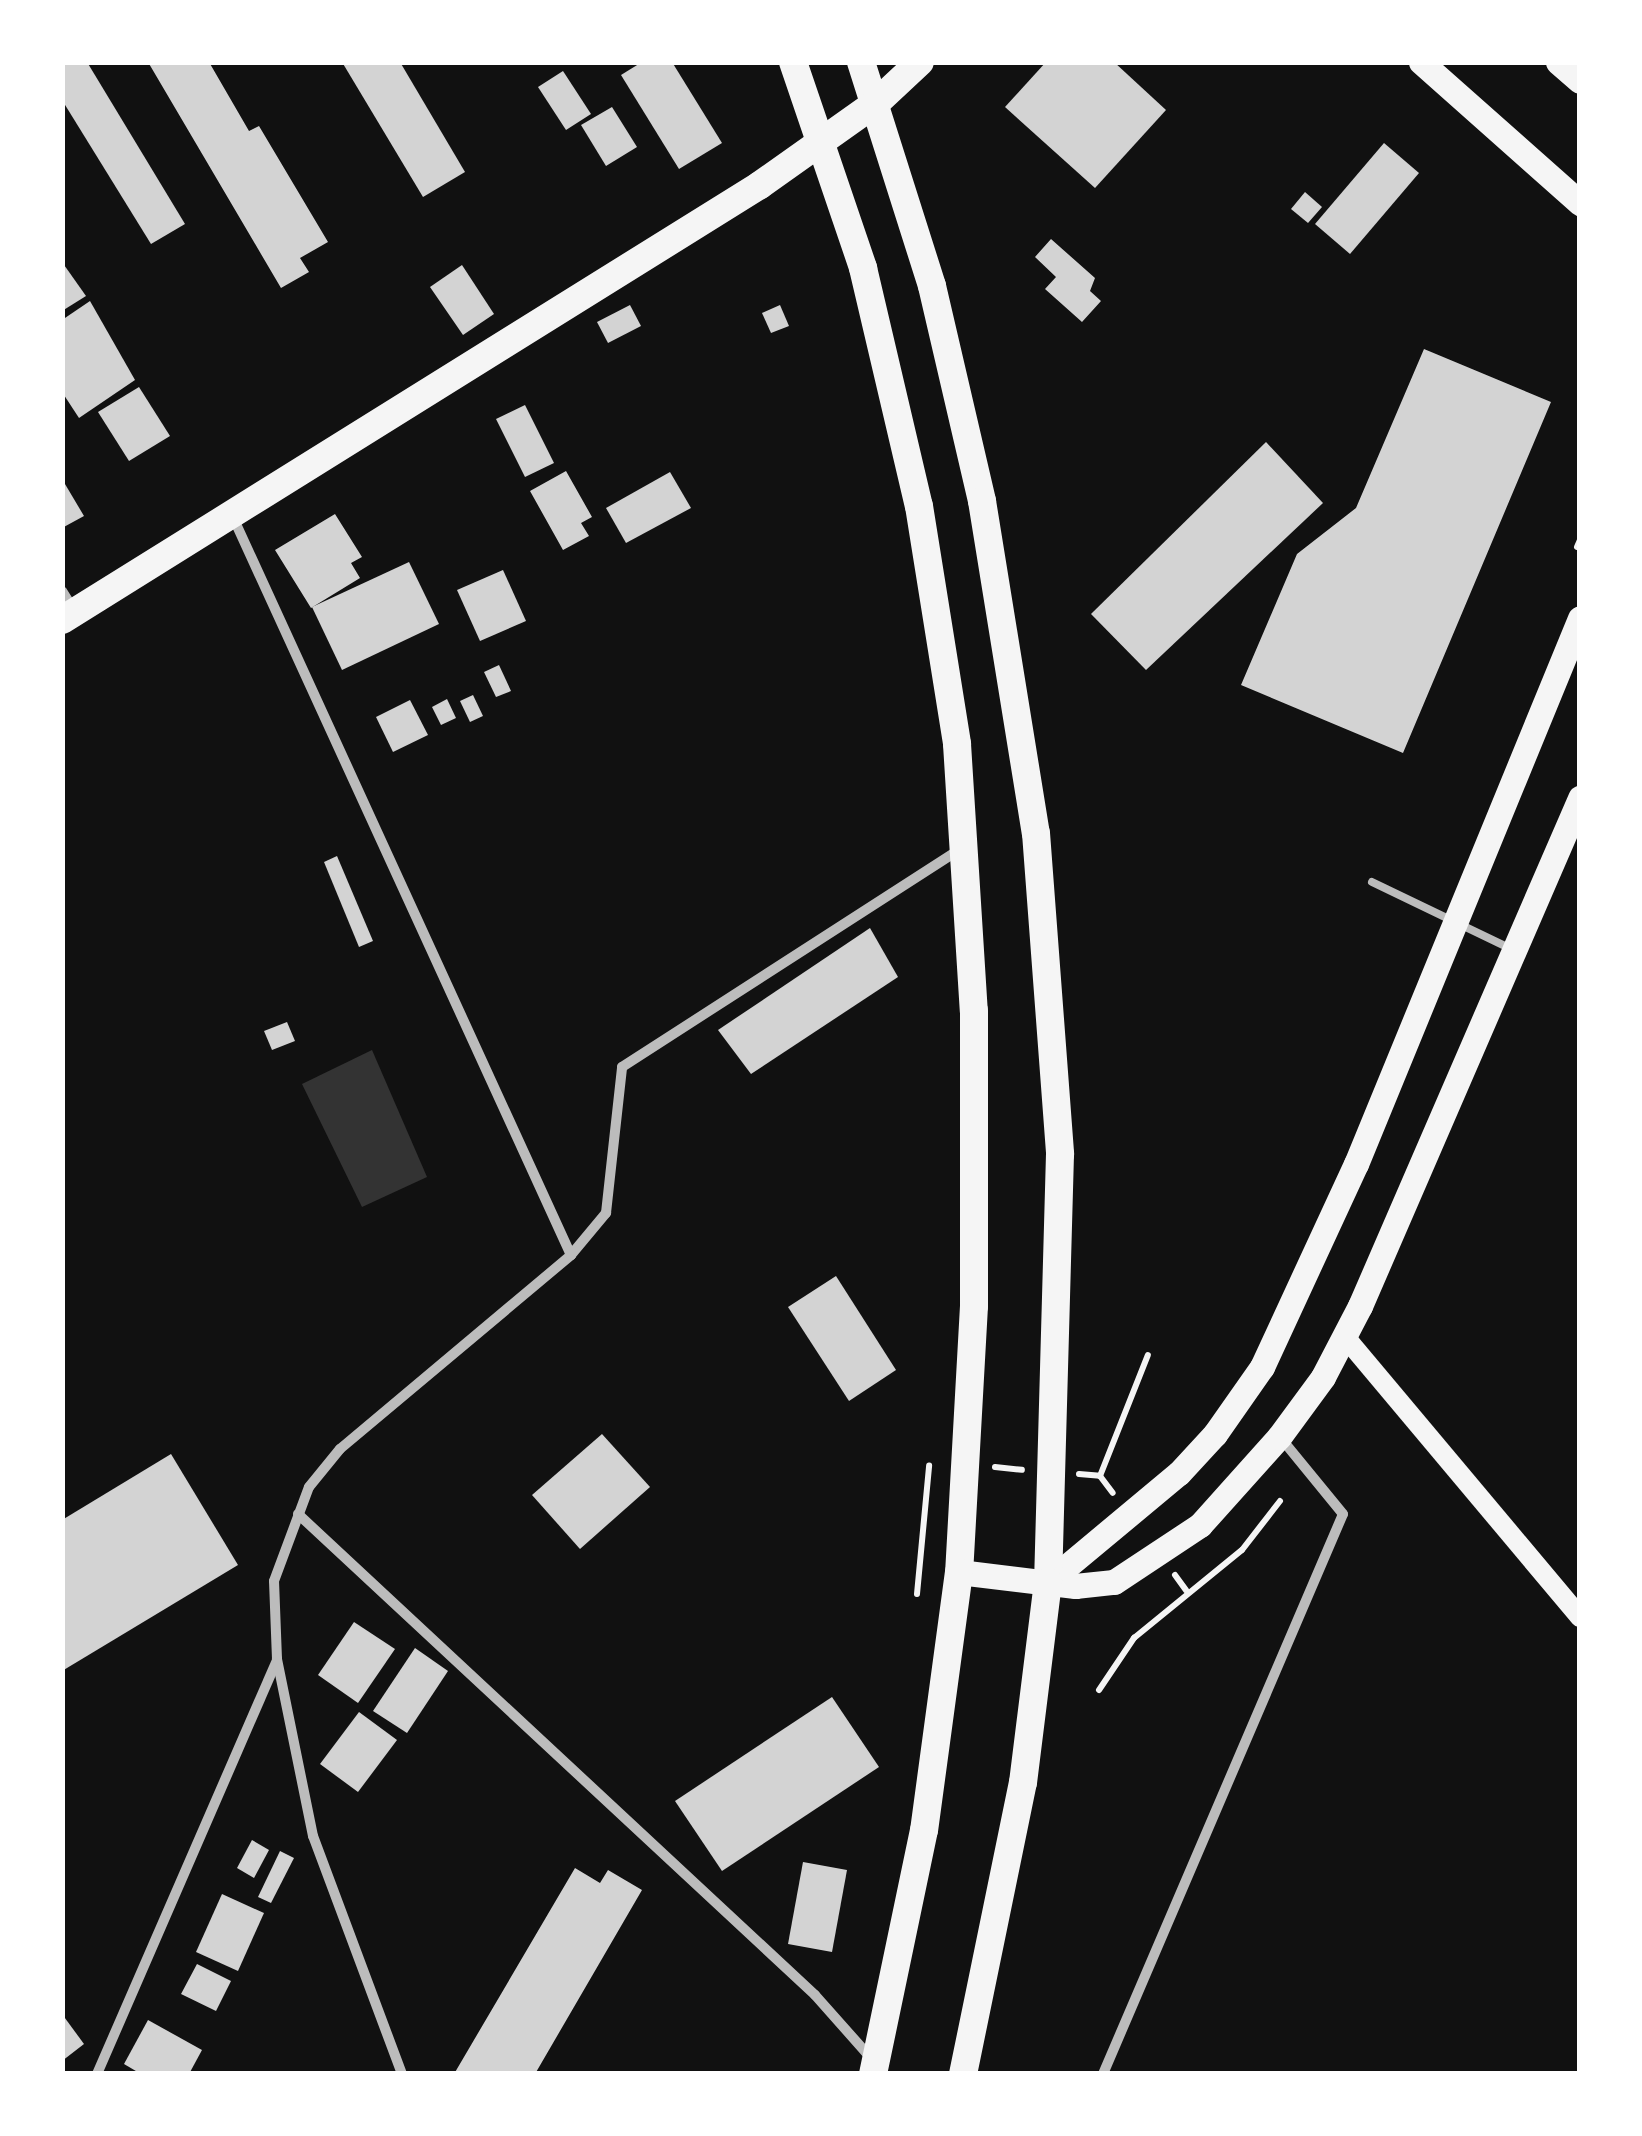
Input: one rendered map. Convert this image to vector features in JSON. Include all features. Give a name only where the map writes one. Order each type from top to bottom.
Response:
[{"type":"highway","points":[[794,62],[824,141],[873,306],[919,506],[957,744],[965,846],[978,1159],[958,1572],[924,1830],[878,2070]]},
{"type":"highway","points":[[861,62],[960,396],[1036,832],[1060,1154],[1048,1582],[1022,1782],[963,2074]]},
{"type":"highway","points":[[67,608],[232,514],[824,141],[876,103],[920,62]]},
{"type":"main road","points":[[1420,62],[1580,203]]},
{"type":"main road","points":[[1558,62],[1580,81]]},
{"type":"main road","points":[[1048,1582],[1179,1473],[1242,1398],[1356,1164],[1580,618]]},
{"type":"main road","points":[[958,1572],[1097,1585],[1139,1571],[1200,1524],[1279,1437],[1345,1337],[1580,798]]},
{"type":"main road","points":[[1345,1337],[1580,1617]]},
{"type":"street","points":[[232,514],[570,1255]]},
{"type":"street","points":[[402,2074],[313,1836],[277,1659],[274,1581],[309,1488],[340,1449],[570,1255],[606,1213],[622,1067],[909,876],[965,846]]},
{"type":"street","points":[[1103,2074],[1343,1514],[1279,1437]]},
{"type":"street","points":[[298,1514],[815,1995],[878,2070]]},
{"type":"street","points":[[97,2074],[277,1659]]},
{"type":"lane","points":[[1372,882],[1514,950]]},
{"type":"path","points":[[1100,1476],[1148,1355]]},
{"type":"path","points":[[917,1594],[929,1462]]},
{"type":"path","points":[[1099,1690],[1134,1638],[1242,1550],[1280,1500]]},
{"type":"shaded area","points":[[372,1050],[427,1177],[362,1207],[302,1084]]},
{"type":"building","points":[[64,62],[87,62],[185,224],[151,244],[62,100]]},
{"type":"building","points":[[148,62],[209,62],[249,131],[259,126],[328,242],[300,258],[309,272],[281,288]]},
{"type":"building","points":[[342,62],[400,62],[465,172],[423,197]]},
{"type":"building","points":[[642,62],[672,62],[722,143],[679,169],[621,75]]},
{"type":"building","points":[[1046,62],[1114,62],[1166,110],[1095,188],[1005,107]]},
{"type":"building","points":[[563,71],[591,114],[566,130],[538,87]]},
{"type":"building","points":[[612,107],[637,147],[606,166],[581,125]]},
{"type":"building","points":[[1384,143],[1419,173],[1350,254],[1315,224]]},
{"type":"building","points":[[1305,192],[1322,207],[1308,223],[1291,209]]},
{"type":"building","points":[[1051,239],[1095,278],[1090,291],[1101,301],[1082,322],[1045,289],[1056,277],[1035,257]]},
{"type":"building","points":[[62,262],[86,296],[62,311]]},
{"type":"building","points":[[462,265],[494,314],[463,335],[430,287]]},
{"type":"building","points":[[90,301],[135,380],[79,418],[62,392],[62,320]]},
{"type":"building","points":[[630,305],[641,326],[608,343],[597,322]]},
{"type":"building","points":[[780,305],[789,326],[771,333],[762,313]]},
{"type":"building","points":[[1424,349],[1551,402],[1403,753],[1241,685],[1297,554],[1356,508]]},
{"type":"building","points":[[139,387],[170,436],[129,461],[98,412]]},
{"type":"building","points":[[525,405],[554,463],[525,477],[496,419]]},
{"type":"building","points":[[1266,442],[1323,503],[1146,670],[1091,614]]},
{"type":"building","points":[[566,471],[592,517],[581,523],[589,536],[563,550],[530,491]]},
{"type":"building","points":[[670,472],[691,508],[626,543],[606,508]]},
{"type":"building","points":[[62,479],[84,516],[62,528]]},
{"type":"building","points":[[335,514],[362,557],[351,563],[360,578],[311,608],[275,550]]},
{"type":"building","points":[[409,562],[439,624],[342,670],[312,607]]},
{"type":"building","points":[[503,570],[526,621],[480,641],[457,590]]},
{"type":"building","points":[[499,665],[511,691],[496,697],[484,672]]},
{"type":"building","points":[[473,695],[483,716],[470,722],[460,701]]},
{"type":"building","points":[[447,699],[456,718],[441,725],[432,707]]},
{"type":"building","points":[[410,700],[428,735],[393,752],[376,717]]},
{"type":"building","points":[[337,856],[373,941],[359,947],[324,862]]},
{"type":"building","points":[[870,928],[898,977],[751,1074],[718,1030]]},
{"type":"building","points":[[287,1022],[295,1041],[272,1050],[264,1031]]},
{"type":"building","points":[[836,1276],[896,1370],[849,1401],[788,1307]]},
{"type":"building","points":[[602,1434],[650,1487],[580,1549],[532,1495]]},
{"type":"building","points":[[171,1454],[238,1565],[62,1671],[62,1520]]},
{"type":"building","points":[[354,1622],[395,1649],[358,1703],[318,1675]]},
{"type":"building","points":[[415,1648],[448,1671],[407,1733],[373,1711]]},
{"type":"building","points":[[832,1697],[879,1767],[722,1871],[675,1801]]},
{"type":"building","points":[[359,1712],[397,1740],[358,1792],[320,1764]]},
{"type":"building","points":[[252,1840],[269,1850],[254,1878],[237,1868]]},
{"type":"building","points":[[280,1851],[294,1858],[271,1903],[258,1897]]},
{"type":"building","points":[[803,1862],[847,1870],[832,1952],[788,1944]]},
{"type":"building","points":[[575,1868],[600,1883],[608,1870],[642,1890],[535,2074],[454,2074]]},
{"type":"building","points":[[222,1894],[264,1913],[238,1971],[196,1952]]},
{"type":"building","points":[[197,1964],[231,1981],[216,2011],[181,1994]]},
{"type":"building","points":[[62,2014],[84,2044],[62,2061]]},
{"type":"building","points":[[148,2020],[202,2050],[189,2074],[141,2074],[124,2064]]}]
